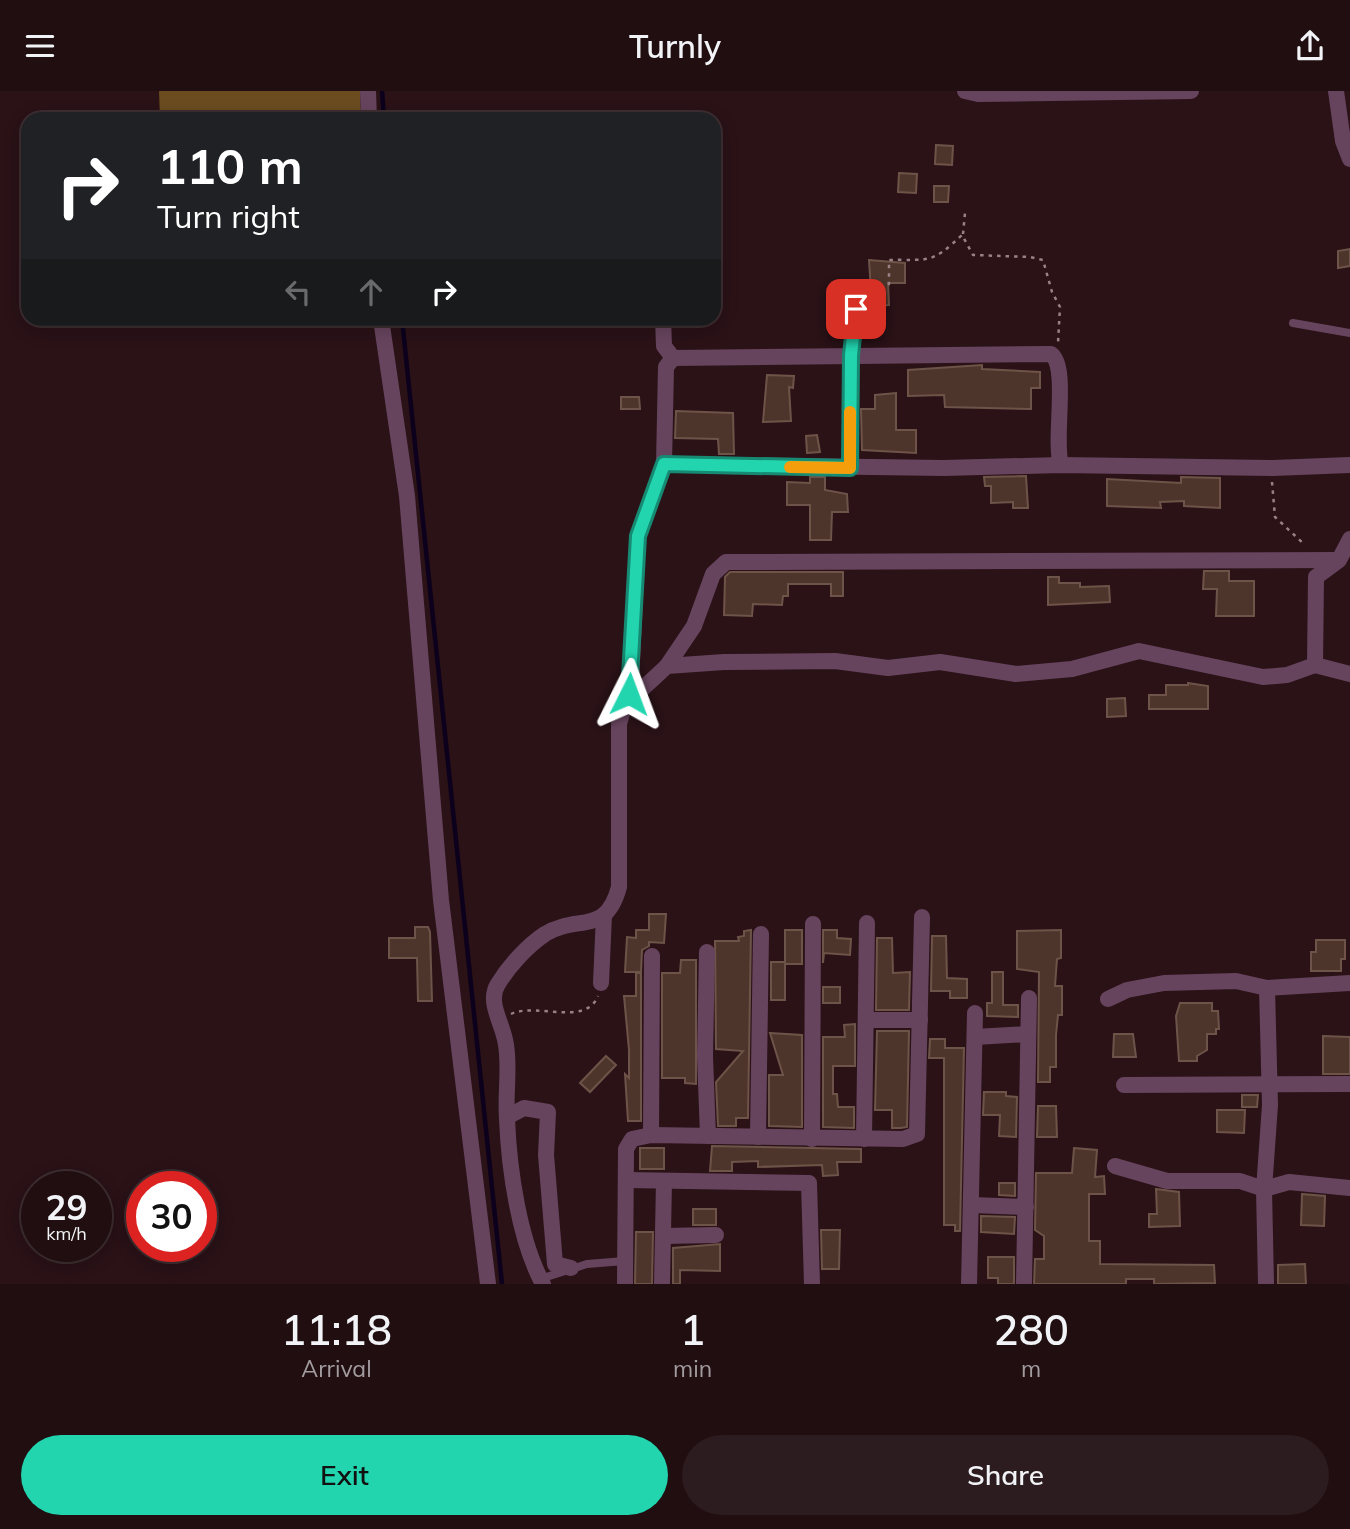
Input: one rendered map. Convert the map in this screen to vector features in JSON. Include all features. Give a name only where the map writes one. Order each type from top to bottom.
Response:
[{"type":"street","points":[[368,91],[369,112]]},
{"type":"street","points":[[965,91],[978,94],[1191,91]]},
{"type":"street","points":[[1336,91],[1343,141],[1350,159]]},
{"type":"street","points":[[850,468],[851,355],[856,306]]},
{"type":"street","points":[[382,326],[385,363],[407,496],[441,900],[488,1284]]},
{"type":"street","points":[[663,326],[664,346],[673,358]]},
{"type":"street","points":[[673,358],[1045,353],[1055,358],[1060,372],[1056,440],[1061,465]]},
{"type":"street","points":[[541,1282],[519,1217],[507,1117],[507,1046],[493,993],[529,947],[559,928],[578,926],[604,915],[615,901],[619,887],[618,742],[619,724],[631,683],[638,536],[664,464],[664,373],[673,358]]},
{"type":"street","points":[[664,464],[850,468],[1061,465],[1273,468],[1350,465]]},
{"type":"street","points":[[1345,560],[1350,539]]},
{"type":"street","points":[[626,705],[657,672],[667,666],[694,626],[713,574],[726,562],[1345,560]]},
{"type":"street","points":[[1315,665],[1317,577],[1320,571],[1345,560]]},
{"type":"street","points":[[667,666],[835,661],[888,668],[940,661],[1016,674],[1072,669],[1139,651],[1263,677],[1287,675],[1315,665],[1350,674]]},
{"type":"street","points":[[601,983],[604,915]]},
{"type":"street","points":[[625,1284],[627,1144],[652,1135],[864,1139],[909,1138],[919,1130],[922,917]]},
{"type":"street","points":[[864,1139],[868,1020],[867,923]]},
{"type":"street","points":[[812,1139],[813,924]]},
{"type":"street","points":[[758,1137],[761,933]]},
{"type":"street","points":[[707,952],[705,1056],[708,1136]]},
{"type":"street","points":[[652,956],[652,1135]]},
{"type":"street","points":[[1108,999],[1127,990],[1164,983],[1236,981],[1267,988],[1350,983]]},
{"type":"street","points":[[1266,1284],[1264,1189],[1269,1086],[1267,988]]},
{"type":"street","points":[[1024,1284],[1028,998]]},
{"type":"street","points":[[969,1284],[975,1013]]},
{"type":"street","points":[[868,1020],[920,1020]]},
{"type":"street","points":[[975,1037],[1028,1034]]},
{"type":"street","points":[[1124,1085],[1350,1084]]},
{"type":"street","points":[[507,1117],[524,1108],[548,1112],[546,1155],[555,1264],[571,1268]]},
{"type":"street","points":[[1115,1166],[1167,1181],[1240,1181],[1264,1189],[1289,1182],[1350,1188]]},
{"type":"street","points":[[626,1180],[809,1183],[812,1284]]},
{"type":"street","points":[[662,1284],[664,1181]]},
{"type":"street","points":[[972,1205],[1026,1207]]},
{"type":"street","points":[[663,1236],[716,1235]]},
{"type":"lane","points":[[1293,323],[1350,333]]},
{"type":"lane","points":[[541,1282],[571,1268],[625,1261]]},
{"type":"path","points":[[965,213],[963,236],[973,255],[1043,260],[1052,292],[1060,307],[1055,358]]},
{"type":"path","points":[[856,306],[867,304],[867,289],[886,288],[889,284],[889,260],[929,261],[963,236]]},
{"type":"path","points":[[1273,468],[1275,517],[1283,527],[1302,540],[1315,561]]},
{"type":"path","points":[[500,1022],[520,1010],[586,1009],[596,1001],[601,983]]},
{"type":"shaded area","points":[[159,91],[360,91],[361,112],[160,112]]},
{"type":"building","points":[[936,145],[953,146],[952,165],[935,164]]},
{"type":"building","points":[[899,173],[917,174],[916,193],[898,192]]},
{"type":"building","points":[[934,186],[949,186],[948,202],[934,202]]},
{"type":"building","points":[[1350,249],[1350,266],[1338,268],[1338,251]]},
{"type":"building","points":[[869,260],[905,263],[905,283],[888,283],[889,305],[872,306]]},
{"type":"building","points":[[982,365],[982,369],[1040,372],[1040,388],[1031,388],[1031,409],[945,407],[944,395],[908,396],[908,370]]},
{"type":"building","points":[[767,375],[794,376],[793,388],[789,387],[791,421],[763,422]]},
{"type":"building","points":[[896,393],[896,430],[916,430],[916,453],[862,450],[861,409],[875,409],[875,395]]},
{"type":"building","points":[[621,397],[639,397],[640,409],[621,409]]},
{"type":"building","points":[[676,411],[733,413],[734,454],[719,454],[718,439],[675,438]]},
{"type":"building","points":[[817,435],[820,452],[807,453],[806,436]]},
{"type":"building","points":[[1026,476],[1028,508],[1013,508],[1013,502],[991,503],[991,486],[985,486],[984,477]]},
{"type":"building","points":[[810,477],[825,477],[825,490],[847,494],[848,512],[832,512],[831,540],[810,540],[810,505],[787,505],[787,482],[810,483]]},
{"type":"building","points":[[1181,477],[1220,478],[1220,508],[1184,506],[1184,501],[1160,502],[1161,508],[1107,506],[1107,479],[1181,483]]},
{"type":"building","points":[[1204,571],[1229,571],[1229,581],[1254,581],[1254,616],[1216,616],[1217,589],[1203,589]]},
{"type":"building","points":[[730,572],[843,572],[843,596],[831,596],[831,584],[788,584],[788,596],[783,596],[782,605],[753,604],[752,616],[724,615],[725,577]]},
{"type":"building","points":[[1048,577],[1059,577],[1059,583],[1080,583],[1080,587],[1109,586],[1110,602],[1048,605]]},
{"type":"building","points":[[1188,683],[1208,686],[1208,709],[1149,709],[1149,695],[1166,695],[1166,685]]},
{"type":"building","points":[[1125,698],[1126,716],[1107,717],[1107,699]]},
{"type":"building","points":[[649,914],[666,914],[664,943],[649,942],[649,946],[642,950],[641,972],[625,972],[627,937],[636,938],[636,930],[649,930]]},
{"type":"building","points":[[415,927],[428,927],[430,932],[432,1001],[418,1001],[417,958],[389,958],[389,938],[415,938]]},
{"type":"building","points":[[751,930],[748,1118],[736,1118],[736,1126],[718,1126],[716,1082],[743,1051],[716,1049],[715,941],[739,941],[738,937],[744,936],[744,931]]},
{"type":"building","points":[[785,930],[802,930],[802,964],[785,964]]},
{"type":"building","points":[[823,930],[837,930],[837,938],[851,939],[850,955],[824,953],[823,963]]},
{"type":"building","points":[[1061,930],[1061,958],[1057,959],[1055,986],[1062,986],[1062,1015],[1058,1015],[1056,1067],[1050,1067],[1050,1082],[1038,1082],[1039,972],[1017,969],[1017,931]]},
{"type":"building","points":[[932,936],[946,936],[947,978],[967,979],[967,998],[950,998],[950,991],[931,991]]},
{"type":"building","points":[[877,938],[892,938],[893,973],[910,972],[909,1010],[876,1010]]},
{"type":"building","points":[[1316,940],[1345,940],[1345,959],[1341,959],[1341,971],[1311,971],[1311,952],[1316,952]]},
{"type":"building","points":[[681,960],[696,960],[696,1084],[685,1083],[685,1078],[662,1078],[662,973],[680,973]]},
{"type":"building","points":[[771,962],[785,962],[785,1000],[771,1000]]},
{"type":"building","points":[[992,972],[1003,972],[1003,1005],[1018,1005],[1018,1017],[987,1016],[987,1003],[992,1003]]},
{"type":"building","points":[[636,973],[641,973],[641,1121],[628,1121],[625,1074],[629,1078],[629,1050],[624,996],[636,996]]},
{"type":"building","points":[[823,987],[840,987],[840,1003],[823,1003]]},
{"type":"building","points":[[1180,1003],[1212,1003],[1212,1011],[1218,1011],[1219,1029],[1216,1029],[1216,1034],[1207,1034],[1207,1050],[1197,1056],[1197,1061],[1179,1061],[1176,1016]]},
{"type":"building","points":[[855,1024],[855,1066],[833,1066],[833,1094],[837,1094],[838,1107],[854,1107],[854,1128],[823,1127],[823,1037],[845,1037],[844,1025]]},
{"type":"building","points":[[877,1031],[909,1031],[907,1127],[892,1128],[892,1110],[875,1110]]},
{"type":"building","points":[[770,1033],[802,1035],[802,1127],[769,1126],[769,1075],[783,1075]]},
{"type":"building","points":[[1114,1034],[1133,1034],[1136,1057],[1113,1057]]},
{"type":"building","points":[[1323,1036],[1350,1037],[1350,1074],[1323,1074]]},
{"type":"building","points":[[930,1039],[945,1039],[945,1048],[964,1048],[960,1231],[955,1231],[955,1225],[944,1225],[944,1058],[929,1058]]},
{"type":"building","points":[[606,1056],[616,1065],[590,1092],[580,1083]]},
{"type":"building","points":[[984,1092],[1006,1092],[1006,1096],[1017,1097],[1016,1137],[999,1136],[1000,1115],[983,1115]]},
{"type":"building","points":[[1242,1095],[1258,1095],[1257,1107],[1242,1107]]},
{"type":"building","points":[[1038,1106],[1056,1106],[1057,1137],[1037,1137]]},
{"type":"building","points":[[1217,1110],[1245,1110],[1244,1133],[1217,1132]]},
{"type":"building","points":[[712,1146],[861,1149],[861,1162],[837,1162],[838,1175],[823,1176],[822,1165],[758,1167],[758,1161],[732,1162],[732,1171],[710,1171]]},
{"type":"building","points":[[640,1148],[664,1148],[664,1169],[640,1169]]},
{"type":"building","points":[[1074,1148],[1097,1150],[1095,1177],[1104,1176],[1105,1194],[1089,1194],[1089,1241],[1100,1241],[1100,1264],[1214,1265],[1215,1283],[1154,1284],[1154,1279],[1126,1279],[1126,1284],[1034,1284],[1035,1259],[1044,1259],[1044,1236],[1035,1230],[1036,1173],[1072,1173]]},
{"type":"building","points":[[999,1183],[1015,1183],[1015,1196],[999,1195]]},
{"type":"building","points":[[1156,1189],[1179,1192],[1180,1226],[1149,1227],[1149,1214],[1157,1214]]},
{"type":"building","points":[[1302,1194],[1325,1196],[1324,1226],[1301,1225]]},
{"type":"building","points":[[693,1209],[716,1209],[716,1225],[693,1225]]},
{"type":"building","points":[[981,1216],[1015,1217],[1014,1234],[981,1232]]},
{"type":"building","points":[[821,1230],[840,1230],[839,1269],[822,1269]]},
{"type":"building","points":[[636,1232],[653,1232],[652,1284],[635,1284]]},
{"type":"building","points":[[720,1244],[720,1271],[680,1270],[680,1284],[673,1284],[673,1248]]},
{"type":"building","points":[[988,1257],[1014,1257],[1014,1284],[998,1284],[998,1278],[988,1278]]},
{"type":"building","points":[[1305,1264],[1306,1284],[1278,1284],[1278,1265]]},
{"type":"waterway","points":[[382,91],[384,112]]},
{"type":"waterway","points":[[403,326],[502,1284]]},
{"type":"slow traffic","points":[[790,467],[850,468],[850,412]]},
{"type":"route","points":[[629,694],[638,536],[664,464],[850,468],[851,355],[856,309]]}]
